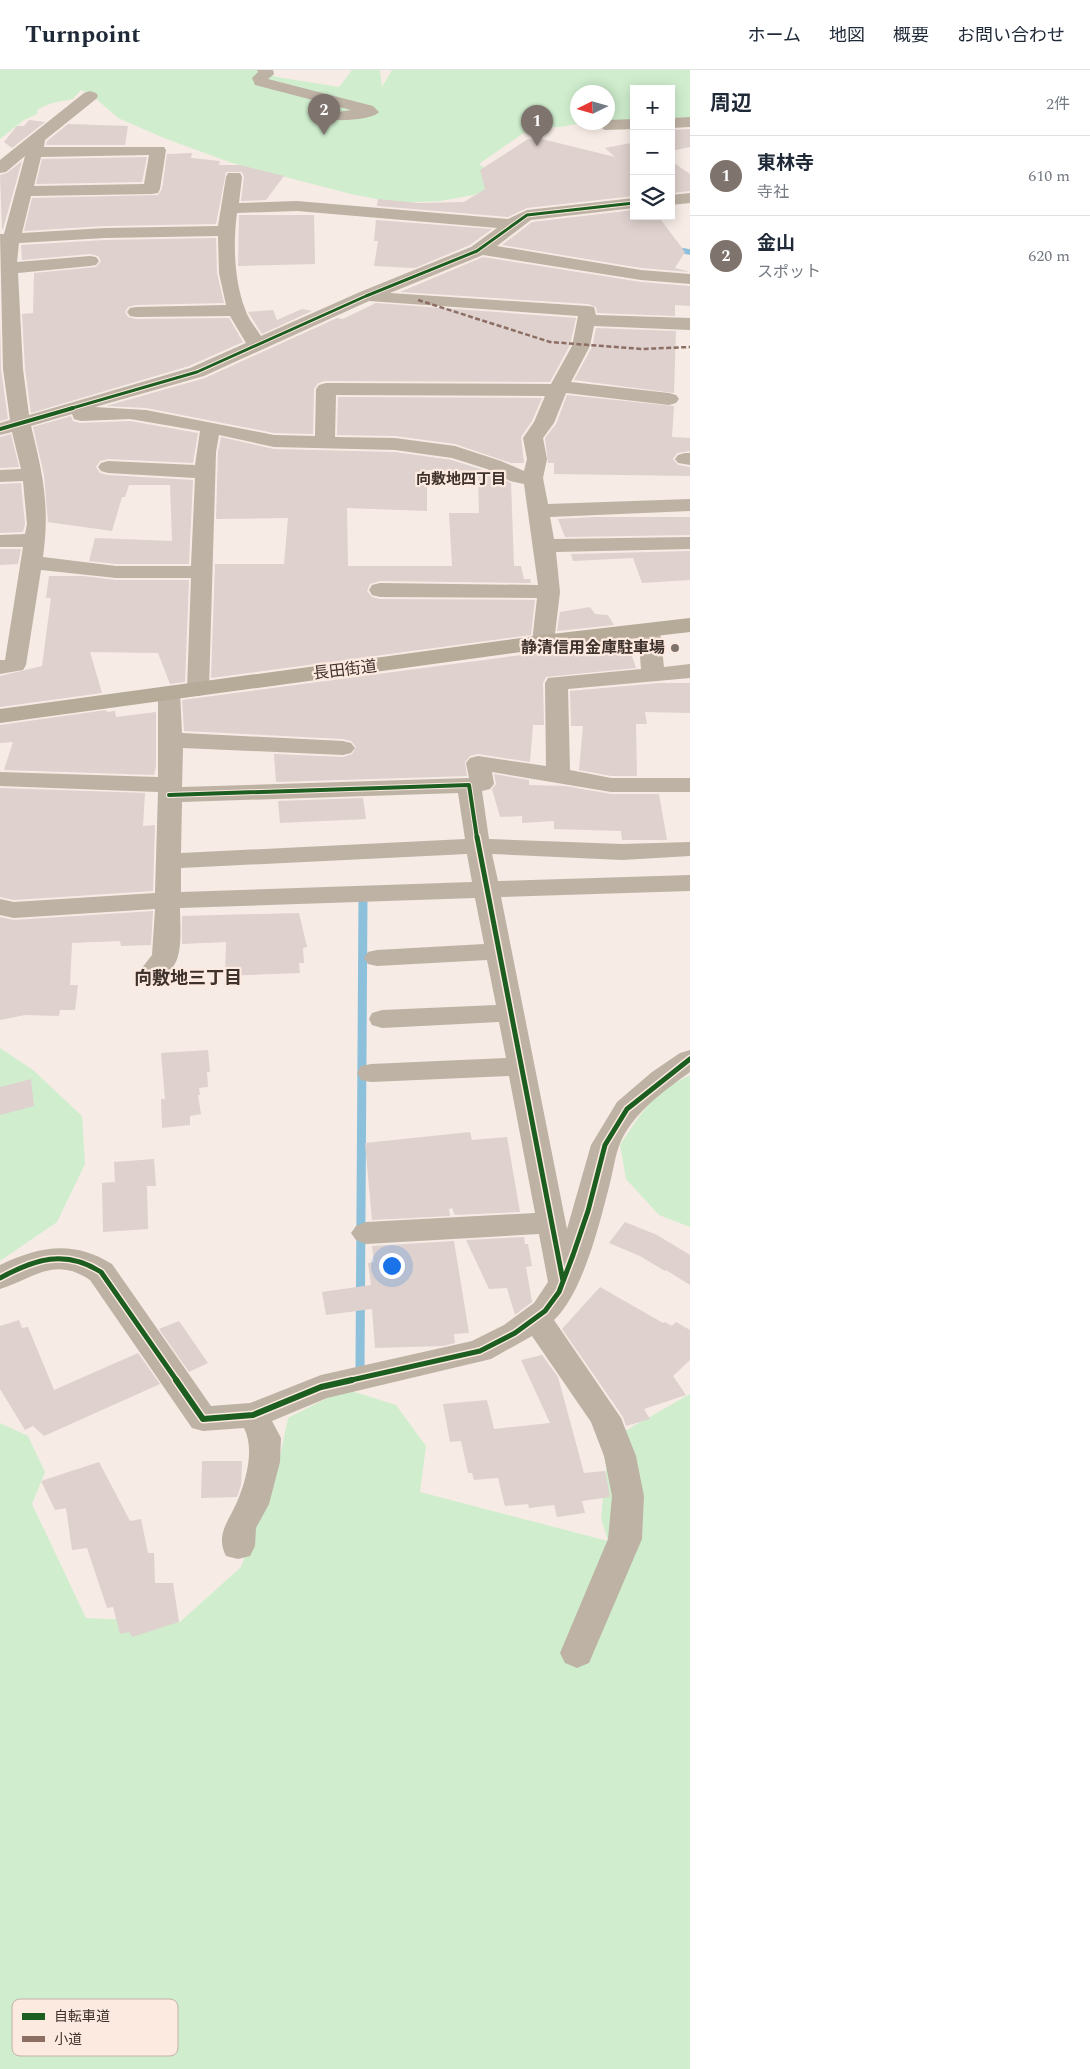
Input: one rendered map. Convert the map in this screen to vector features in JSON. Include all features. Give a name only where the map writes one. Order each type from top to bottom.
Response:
[{"type":"main road","name":"長田街道","points":[[0,716],[543,642],[690,625]]},
{"type":"street","points":[[265,70],[266,74],[260,78],[260,82],[367,109],[371,112],[337,116]]},
{"type":"street","points":[[0,168],[16,155],[37,145],[90,96]]},
{"type":"street","points":[[675,123],[690,122]]},
{"type":"street","points":[[615,125],[630,124]]},
{"type":"street","points":[[0,667],[15,665],[37,524],[33,475],[6,370],[9,268],[6,239],[37,145]]},
{"type":"street","points":[[23,191],[152,190],[158,150],[37,145]]},
{"type":"street","points":[[0,158],[16,155]]},
{"type":"street","points":[[234,177],[226,231],[228,273],[236,310],[257,345]]},
{"type":"street","points":[[675,200],[690,198]]},
{"type":"street","points":[[0,429],[197,372],[366,296],[488,246],[509,224],[527,215],[630,203]]},
{"type":"street","points":[[229,208],[298,206],[509,224]]},
{"type":"street","points":[[6,239],[105,233],[226,231]]},
{"type":"street","points":[[481,249],[641,275],[690,279]]},
{"type":"street","points":[[9,268],[90,261]]},
{"type":"street","points":[[366,296],[588,311],[581,346],[558,388],[544,423],[533,438],[537,459],[533,478],[549,592],[543,642]]},
{"type":"street","points":[[136,312],[236,310]]},
{"type":"street","points":[[587,320],[690,324]]},
{"type":"street","points":[[325,442],[326,389],[558,388],[669,399]]},
{"type":"street","points":[[52,413],[68,416],[102,414],[146,416],[211,427],[257,438],[395,444],[455,452],[485,461],[517,477],[533,478]]},
{"type":"street","points":[[198,689],[200,572],[206,452],[211,427]]},
{"type":"street","points":[[108,467],[205,472]]},
{"type":"street","points":[[0,476],[33,475]]},
{"type":"street","points":[[539,510],[690,505]]},
{"type":"street","points":[[0,541],[34,540]]},
{"type":"street","points":[[544,546],[690,543]]},
{"type":"street","points":[[31,562],[116,572],[200,572]]},
{"type":"street","points":[[380,590],[549,592]]},
{"type":"street","points":[[649,631],[653,674]]},
{"type":"street","points":[[558,775],[556,683],[642,677],[653,674],[690,671]]},
{"type":"street","points":[[152,972],[165,957],[169,900],[171,740],[169,693]]},
{"type":"street","points":[[171,740],[343,748]]},
{"type":"street","points":[[0,779],[169,790],[469,785],[482,784],[478,763],[610,785],[690,785]]},
{"type":"street","points":[[469,785],[478,846],[512,1012],[563,1282]]},
{"type":"street","points":[[169,862],[478,846],[622,852],[690,849]]},
{"type":"street","points":[[0,907],[14,910],[169,900],[690,883]]},
{"type":"street","points":[[377,958],[500,951]]},
{"type":"street","points":[[382,1019],[512,1012]]},
{"type":"street","points":[[0,1278],[31,1263],[56,1259],[79,1260],[101,1272],[203,1419],[253,1415],[321,1387],[480,1352],[515,1333],[536,1318],[545,1311],[559,1292],[588,1211],[605,1146],[627,1109],[662,1078],[690,1060]]},
{"type":"street","points":[[371,1072],[522,1066]]},
{"type":"street","points":[[366,1233],[551,1223]]},
{"type":"street","points":[[536,1318],[605,1418],[620,1456],[628,1496],[625,1539],[577,1653]]},
{"type":"street","points":[[238,1546],[240,1527],[253,1504],[264,1462],[265,1438],[253,1415]]},
{"type":"green space","points":[[0,70],[267,70],[268,74],[277,77],[339,87],[352,70],[380,70],[382,87],[392,70],[690,70],[690,119],[675,119],[675,85],[630,85],[630,120],[615,120],[615,85],[570,85],[570,125],[537,128],[522,134],[479,164],[488,171],[495,186],[474,195],[440,201],[397,203],[351,194],[232,163],[164,138],[118,118],[93,96],[81,90],[73,99],[52,103],[38,109],[37,114],[24,120],[0,139]]},
{"type":"green space","points":[[0,1048],[33,1070],[82,1116],[85,1164],[57,1222],[0,1261]]},
{"type":"green space","points":[[690,1075],[690,1227],[659,1215],[626,1179],[620,1145],[642,1113],[657,1096]]},
{"type":"green space","points":[[345,1389],[396,1405],[426,1446],[420,1492],[608,1541],[601,1519],[609,1440],[690,1394],[690,2069],[0,2069],[0,1423],[28,1436],[45,1472],[32,1504],[86,1618],[180,1622],[241,1567],[278,1466],[288,1418]]},
{"type":"building","points":[[29,120],[45,122],[12,148],[4,142],[17,126],[24,126]]},
{"type":"building","points":[[68,124],[128,126],[125,145],[46,145],[47,141]]},
{"type":"building","points":[[690,129],[690,147],[675,150],[675,130]]},
{"type":"building","points":[[528,139],[539,141],[542,139],[615,157],[605,148],[630,143],[630,196],[527,208],[508,217],[377,206],[378,199],[418,203],[464,202],[485,189],[480,170]]},
{"type":"building","points":[[192,153],[191,158],[220,161],[219,165],[240,165],[284,176],[266,200],[241,201],[244,177],[242,172],[226,172],[216,224],[105,226],[24,231],[32,198],[158,195],[162,189],[167,154]]},
{"type":"building","points":[[147,157],[142,182],[36,184],[42,159]]},
{"type":"building","points":[[22,161],[2,229],[0,175],[7,173]]},
{"type":"building","points":[[675,164],[690,174],[690,191],[675,193]]},
{"type":"building","points":[[630,210],[630,220],[661,220],[685,252],[675,268],[690,272],[641,268],[502,245],[532,222]]},
{"type":"building","points":[[239,215],[314,215],[315,264],[238,266]]},
{"type":"building","points":[[376,220],[492,229],[470,245],[415,268],[374,266],[378,241],[374,241]]},
{"type":"building","points":[[216,238],[217,273],[224,303],[136,305],[128,307],[125,312],[128,317],[136,319],[229,318],[243,342],[189,366],[31,413],[25,369],[22,314],[33,313],[34,273],[96,267],[101,261],[98,256],[90,254],[22,260],[21,245],[105,240]]},
{"type":"building","points":[[483,257],[641,282],[690,286],[690,306],[675,305],[675,316],[597,313],[596,307],[588,304],[400,292]]},
{"type":"building","points":[[376,303],[576,318],[570,345],[550,382],[325,381],[318,383],[314,389],[313,434],[274,433],[146,408],[106,406],[205,378],[337,318],[343,319]]},
{"type":"building","points":[[302,309],[312,311],[262,334],[248,312],[273,310],[277,320]]},
{"type":"building","points":[[0,318],[1,369],[8,419],[0,421]]},
{"type":"building","points":[[596,328],[676,331],[674,393],[574,380],[592,347]]},
{"type":"building","points":[[567,395],[674,406],[672,437],[690,438],[690,451],[677,453],[673,459],[678,465],[690,467],[690,476],[554,474],[554,463],[548,463],[545,438],[556,424]]},
{"type":"building","points":[[338,397],[542,398],[532,421],[521,437],[524,463],[511,463],[455,444],[395,436],[337,435]]},
{"type":"building","points":[[71,416],[73,421],[80,423],[130,421],[198,433],[193,463],[108,459],[100,461],[96,467],[100,473],[108,475],[193,480],[189,564],[116,564],[89,561],[95,538],[172,541],[170,485],[129,485],[125,497],[122,497],[112,531],[48,522],[44,475],[33,427]]},
{"type":"building","points":[[11,434],[19,467],[0,468],[0,437]]},
{"type":"building","points":[[221,437],[274,449],[395,452],[452,460],[486,471],[511,483],[514,566],[521,566],[524,579],[530,579],[531,583],[380,581],[370,584],[367,591],[372,597],[380,599],[535,600],[531,635],[211,678],[215,564],[284,564],[288,518],[216,519],[218,452]],"holes":[[[427,470],[478,471],[479,513],[449,513],[452,566],[348,566],[347,508],[427,511]]]},
{"type":"building","points":[[21,483],[25,524],[23,532],[0,533],[0,484]]},
{"type":"building","points":[[690,517],[690,535],[565,537],[558,519]]},
{"type":"building","points":[[0,549],[21,549],[18,564],[0,565]]},
{"type":"building","points":[[690,551],[690,580],[642,583],[633,558],[573,561],[571,554]]},
{"type":"building","points":[[49,576],[83,576],[116,580],[189,580],[185,682],[170,684],[158,653],[90,652],[102,693],[0,707],[0,676],[42,666],[51,598],[46,598]]},
{"type":"building","points":[[590,607],[595,614],[608,615],[614,625],[557,631],[560,612]]},
{"type":"building","points":[[627,641],[636,668],[546,677],[543,683],[544,725],[533,725],[530,762],[478,754],[470,756],[465,762],[467,776],[276,782],[274,754],[343,757],[352,754],[356,747],[351,741],[343,739],[184,731],[182,700]]},
{"type":"building","points":[[659,683],[690,683],[690,713],[645,712],[647,724],[636,724],[637,776],[611,776],[579,770],[583,726],[571,726],[570,691]]},
{"type":"building","points":[[106,710],[107,712],[115,711],[116,717],[156,712],[156,767],[154,775],[4,770],[13,742],[0,743],[0,725]]},
{"type":"building","points":[[494,774],[529,780],[529,785],[565,786],[611,794],[659,794],[667,840],[622,840],[621,831],[554,829],[554,821],[522,823],[522,816],[500,817],[492,789],[496,784]]},
{"type":"building","points":[[0,788],[145,793],[143,826],[155,825],[153,891],[14,900],[0,897]]},
{"type":"building","points":[[363,798],[366,819],[280,823],[278,801]]},
{"type":"building","points":[[153,911],[151,945],[121,946],[120,941],[72,943],[70,985],[78,985],[75,1010],[60,1010],[59,1016],[25,1015],[0,1020],[0,917],[14,920]]},
{"type":"building","points":[[299,913],[307,947],[303,948],[304,963],[299,963],[300,973],[225,976],[226,942],[182,944],[182,916]]},
{"type":"building","points":[[208,1050],[210,1072],[207,1072],[208,1087],[199,1088],[200,1095],[198,1095],[201,1114],[190,1116],[190,1125],[162,1128],[161,1099],[165,1099],[161,1053]]},
{"type":"building","points":[[31,1079],[34,1106],[0,1115],[0,1087]]},
{"type":"building","points":[[470,1132],[472,1140],[507,1137],[520,1212],[455,1215],[452,1208],[449,1209],[450,1216],[372,1220],[365,1143]]},
{"type":"building","points":[[154,1159],[156,1186],[147,1186],[148,1229],[103,1232],[102,1183],[115,1182],[114,1162]]},
{"type":"building","points":[[625,1222],[657,1235],[690,1255],[690,1285],[640,1256],[609,1243]]},
{"type":"building","points":[[524,1237],[525,1244],[528,1244],[532,1266],[526,1267],[532,1302],[515,1315],[507,1288],[489,1289],[466,1240]]},
{"type":"building","points":[[454,1241],[469,1333],[454,1334],[455,1343],[443,1346],[375,1348],[372,1309],[326,1315],[322,1292],[371,1285],[368,1263],[374,1262],[372,1246]]},
{"type":"building","points":[[600,1287],[663,1323],[665,1322],[672,1326],[676,1322],[690,1330],[690,1360],[673,1376],[686,1395],[644,1409],[650,1419],[626,1426],[623,1417],[562,1329]]},
{"type":"building","points":[[19,1320],[22,1328],[28,1327],[54,1390],[138,1353],[160,1384],[44,1436],[33,1426],[25,1430],[0,1389],[0,1326]]},
{"type":"building","points":[[179,1321],[208,1363],[189,1372],[159,1329]]},
{"type":"building","points":[[542,1355],[558,1377],[584,1473],[605,1471],[610,1497],[582,1501],[585,1513],[557,1517],[554,1505],[529,1508],[528,1504],[505,1506],[498,1478],[474,1480],[472,1473],[468,1473],[461,1441],[450,1442],[443,1404],[487,1400],[494,1429],[550,1423],[521,1360]]},
{"type":"building","points":[[202,1461],[242,1461],[241,1485],[237,1497],[201,1498]]},
{"type":"building","points":[[99,1462],[130,1521],[141,1519],[148,1553],[154,1553],[155,1583],[173,1583],[179,1622],[132,1637],[129,1632],[120,1634],[113,1607],[107,1608],[87,1548],[72,1550],[66,1508],[55,1510],[41,1481]]},
{"type":"waterway","points":[[673,249],[690,252]]},
{"type":"waterway","points":[[360,1366],[363,897]]},
{"type":"marked path","points":[[418,300],[550,342],[642,349],[690,347]]},
{"type":"cycle path","points":[[0,429],[197,372],[366,296],[477,251],[490,243],[520,218],[527,215],[630,203]]},
{"type":"cycle path","points":[[169,795],[469,785],[478,846],[563,1281]]},
{"type":"cycle path","points":[[0,1278],[39,1261],[61,1258],[72,1258],[81,1261],[101,1272],[203,1419],[253,1415],[321,1387],[480,1351],[515,1333],[545,1311],[559,1292],[588,1211],[605,1145],[627,1109],[662,1079],[690,1059]]},
{"type":"place","name":"金山","points":[[324,135]]},
{"type":"place","name":"東林寺","points":[[537,146]]},
{"type":"place","name":"静清信用金庫駐車場","points":[[675,648]]},
{"type":"district","name":"向敷地四丁目","points":[[461,479]]},
{"type":"district","name":"向敷地三丁目","points":[[188,978]]}]
